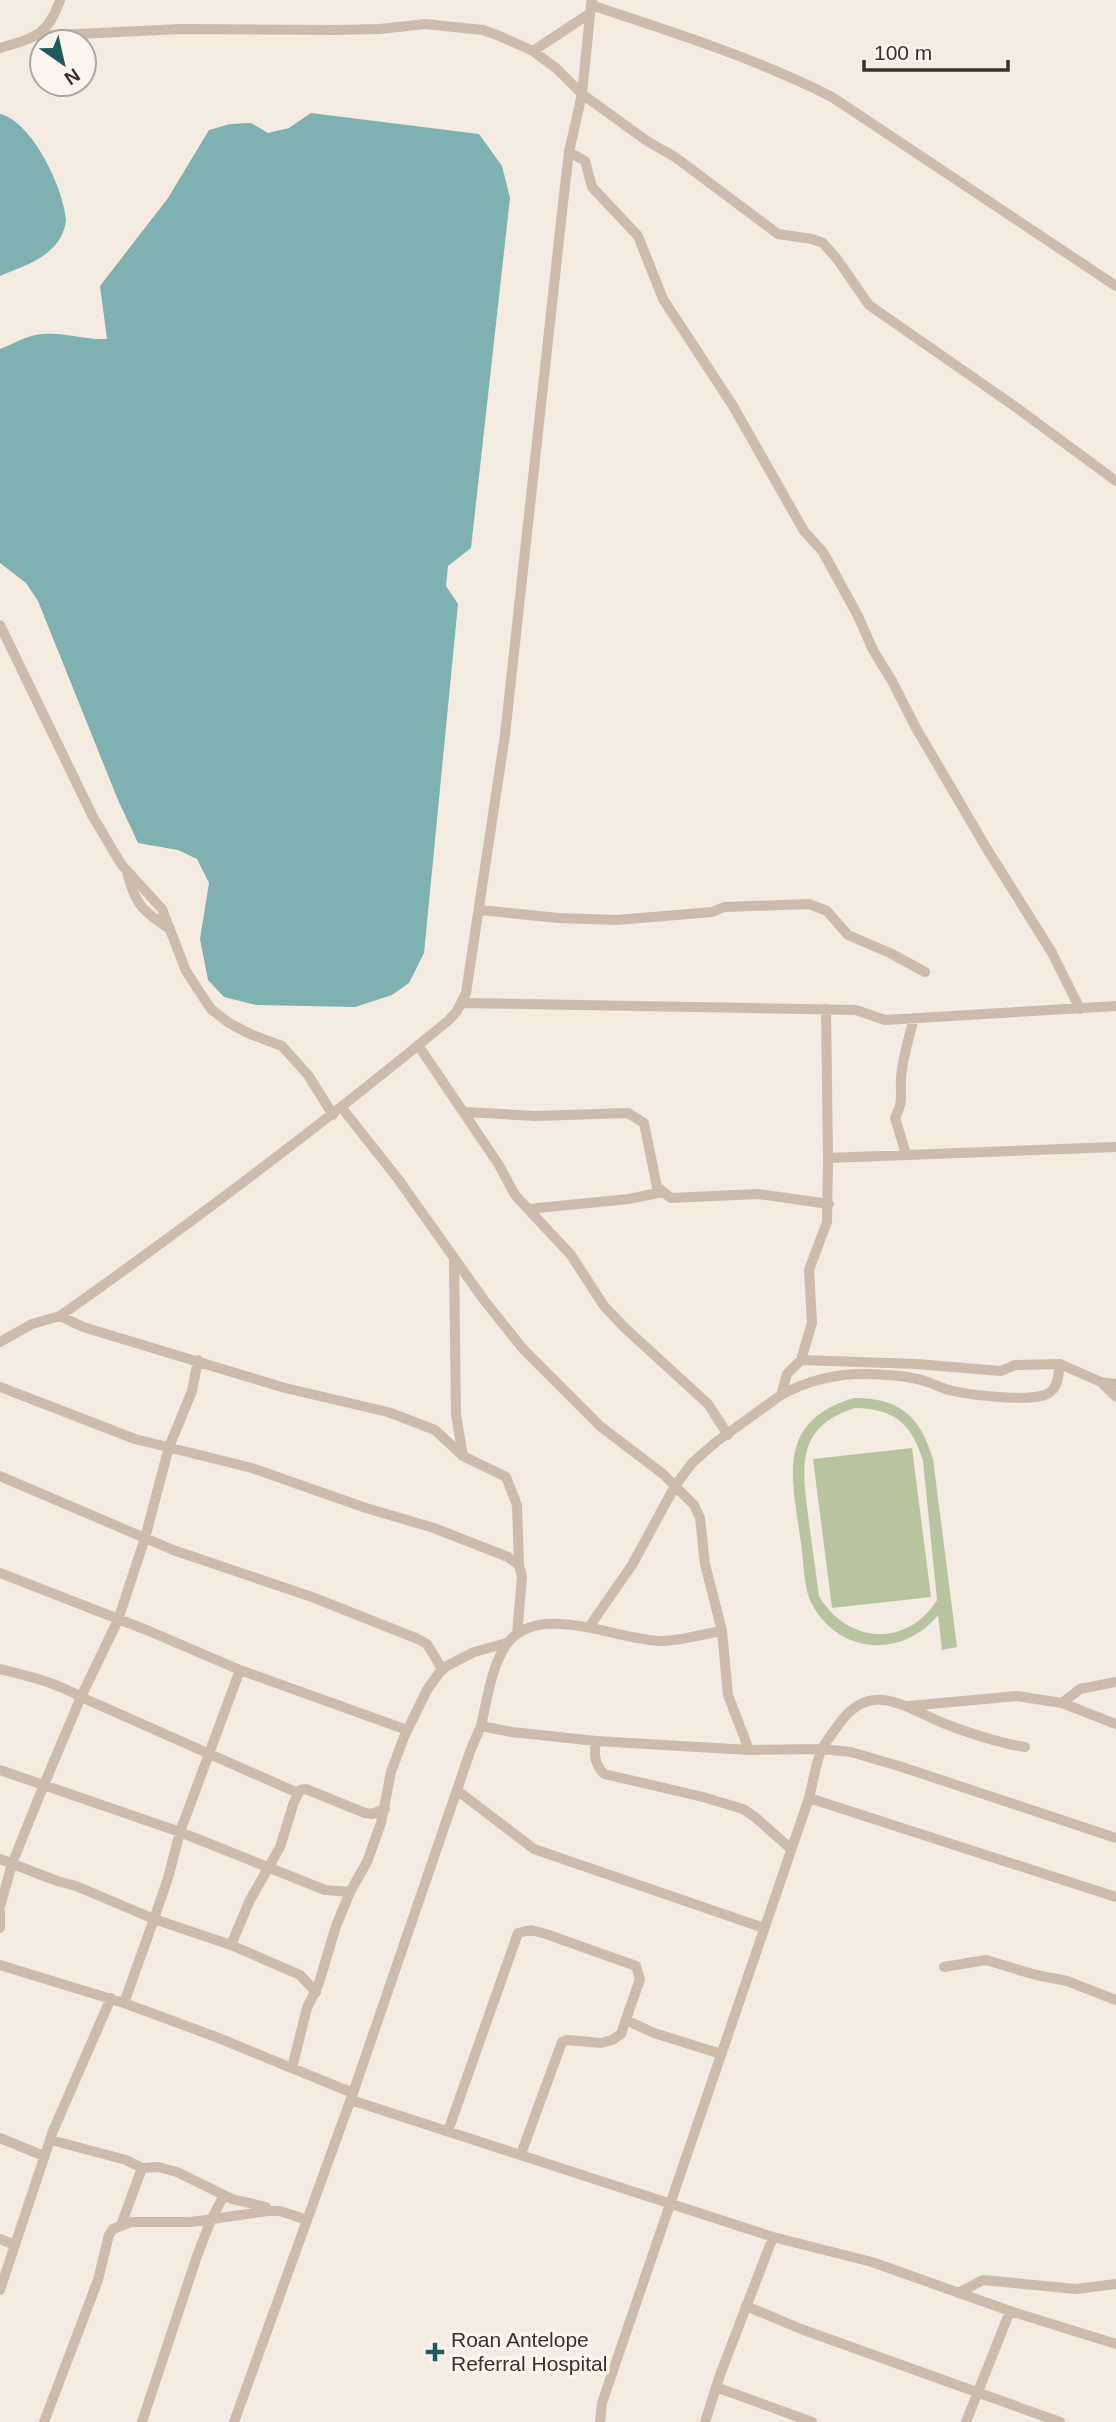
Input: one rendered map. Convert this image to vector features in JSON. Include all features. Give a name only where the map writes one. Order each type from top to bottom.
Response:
[{"type":"street","points":[[45,28],[53,21],[60,0]]},
{"type":"street","points":[[533,51],[591,6]]},
{"type":"street","points":[[0,1342],[32,1324],[60,1316],[220,1201],[338,1112],[449,1020],[462,1003],[469,985],[513,668],[569,152],[582,94],[591,6]]},
{"type":"street","points":[[591,6],[735,53],[785,73],[832,97],[1116,286]]},
{"type":"street","points":[[98,33],[181,29],[380,29],[425,24],[483,30],[533,51],[557,69],[582,94],[647,141],[675,157],[778,234],[823,243],[869,305],[1116,481]]},
{"type":"street","points":[[0,48],[28,40]]},
{"type":"street","points":[[569,152],[585,161],[592,187],[638,236],[663,299],[733,406],[804,531],[823,552],[916,728],[1051,951],[1080,1009]]},
{"type":"street","points":[[0,625],[13,647],[92,815],[127,871],[157,901],[186,971],[211,1009],[243,1031],[282,1046],[398,1179],[484,1300],[523,1349],[600,1426],[663,1474],[694,1505],[700,1518],[705,1564],[722,1630],[728,1695],[749,1750]]},
{"type":"street","points":[[127,871],[138,904],[170,929]]},
{"type":"street","points":[[480,910],[558,918],[617,920],[712,912],[724,907],[808,904],[827,911],[848,935],[925,972]]},
{"type":"street","points":[[462,1003],[856,1010],[885,1020],[1116,1006]]},
{"type":"street","points":[[780,1395],[787,1374],[801,1360],[812,1323],[810,1270],[827,1222],[826,1009]]},
{"type":"street","points":[[906,1154],[895,1118],[902,1104],[901,1081],[914,1018]]},
{"type":"street","points":[[418,1045],[465,1112],[515,1195],[571,1255],[604,1306],[708,1404],[728,1435]]},
{"type":"street","points":[[465,1112],[536,1116],[628,1113],[644,1123],[657,1187],[671,1198],[758,1194],[829,1204]]},
{"type":"street","points":[[828,1158],[1116,1147]]},
{"type":"street","points":[[528,1209],[629,1199],[663,1192]]},
{"type":"street","points":[[454,1258],[456,1415],[463,1457]]},
{"type":"street","points":[[60,1316],[83,1328],[285,1388],[357,1403],[399,1417],[435,1430],[463,1457],[506,1477],[517,1505],[519,1565],[522,1577],[517,1634]]},
{"type":"street","points":[[0,1928],[0,1910],[12,1864],[80,1697],[118,1620],[145,1538],[169,1447],[192,1391],[198,1360]]},
{"type":"street","points":[[801,1360],[916,1364],[1001,1371],[1016,1365],[1060,1364],[1101,1382],[1116,1384]]},
{"type":"street","points":[[589,1627],[632,1565],[675,1486],[692,1463],[780,1395],[811,1381],[836,1375],[867,1374],[917,1379],[950,1391],[992,1397],[1035,1397],[1045,1395],[1056,1385],[1060,1364]]},
{"type":"street","points":[[1101,1382],[1116,1397]]},
{"type":"street","points":[[0,1387],[135,1439],[252,1468],[310,1486],[366,1508],[434,1528],[487,1547],[519,1565]]},
{"type":"street","points":[[0,1476],[145,1538],[312,1597],[418,1639],[427,1644],[442,1670]]},
{"type":"street","points":[[0,1573],[240,1670],[407,1730]]},
{"type":"street","points":[[292,2068],[307,2008],[316,1992],[336,1926],[350,1892],[367,1862],[385,1810],[391,1772],[407,1730],[442,1670],[474,1652],[507,1643],[523,1628],[535,1626],[589,1627],[631,1637],[664,1641],[722,1630]]},
{"type":"street","points":[[234,2422],[352,2097],[481,1726],[491,1685],[507,1643]]},
{"type":"street","points":[[0,1669],[41,1678],[298,1793]]},
{"type":"street","points":[[124,2003],[168,1878],[180,1832],[240,1670]]},
{"type":"street","points":[[1062,1703],[1080,1689],[1116,1682]]},
{"type":"street","points":[[909,1706],[1017,1696],[1062,1703],[1116,1724]]},
{"type":"street","points":[[600,2422],[601,2403],[809,1798],[821,1749],[846,1714],[873,1700],[887,1699],[909,1706],[948,1725],[1025,1747]]},
{"type":"street","points":[[481,1726],[596,1741],[749,1750],[821,1749],[851,1752],[902,1766],[1116,1838]]},
{"type":"street","points":[[596,1741],[595,1760],[597,1767],[604,1773],[743,1809],[791,1849]]},
{"type":"street","points":[[0,1770],[180,1832],[325,1890],[350,1892]]},
{"type":"street","points":[[231,1945],[250,1900],[280,1847],[298,1793],[306,1789],[365,1813],[385,1810]]},
{"type":"street","points":[[458,1791],[534,1849],[765,1928]]},
{"type":"street","points":[[809,1798],[1116,1896]]},
{"type":"street","points":[[0,1859],[76,1886],[154,1919],[231,1945],[300,1975],[316,1992]]},
{"type":"street","points":[[448,2131],[518,1933],[531,1930],[636,1966],[640,1979],[621,2034],[601,2043],[567,2040],[562,2042],[521,2154]]},
{"type":"street","points":[[944,1967],[986,1960],[1067,1981],[1116,2000]]},
{"type":"street","points":[[0,1965],[111,1998],[292,2068],[352,2097],[448,2131],[773,2237],[861,2259],[1010,2311],[1116,2344]]},
{"type":"street","points":[[0,2290],[44,2156],[85,2053],[111,1998]]},
{"type":"street","points":[[626,2021],[654,2033],[721,2054]]},
{"type":"street","points":[[0,2138],[44,2156]]},
{"type":"street","points":[[51,2140],[127,2160],[142,2168],[158,2167],[177,2172],[232,2199],[307,2220]]},
{"type":"street","points":[[121,2225],[142,2168]]},
{"type":"street","points":[[142,2422],[211,2220],[224,2195]]},
{"type":"street","points":[[44,2422],[98,2280],[109,2235],[121,2225],[131,2222],[211,2220],[255,2211],[281,2211]]},
{"type":"street","points":[[705,2422],[773,2237]]},
{"type":"street","points":[[0,2239],[15,2245]]},
{"type":"street","points":[[958,2293],[983,2280],[1076,2289],[1116,2284]]},
{"type":"street","points":[[746,2306],[802,2329],[1060,2422]]},
{"type":"street","points":[[966,2422],[1010,2311]]},
{"type":"street","points":[[716,2387],[812,2422]]},
{"type":"green space","points":[[854,1398],[884,1401],[906,1412],[922,1431],[933,1459],[957,1647],[942,1650],[938,1615],[924,1629],[908,1639],[873,1645],[856,1642],[839,1634],[813,1606],[806,1584],[794,1496],[794,1455],[800,1437],[811,1421],[829,1408]],"holes":[[[855,1408],[891,1415],[900,1421],[919,1448],[923,1461],[937,1600],[924,1616],[910,1626],[877,1634],[845,1624],[819,1596],[804,1468],[806,1452],[821,1426],[835,1416]]]},
{"type":"green space","points":[[912,1448],[931,1597],[832,1608],[813,1459]]},
{"type":"water","points":[[311,113],[479,134],[502,166],[510,198],[471,548],[448,566],[446,586],[458,604],[424,953],[409,983],[392,995],[355,1007],[256,1005],[224,997],[208,980],[200,939],[209,883],[197,859],[178,850],[138,843],[38,601],[26,583],[0,563],[0,349],[42,334],[107,339],[100,286],[168,198],[209,130],[230,124],[251,123],[268,133],[289,128]]},
{"type":"water","points":[[0,114],[12,119],[24,129],[44,158],[59,191],[66,220],[60,238],[47,253],[0,276]]},
{"type":"place","name":"Roan Antelope Referral Hospital","points":[[435,2352]]}]
